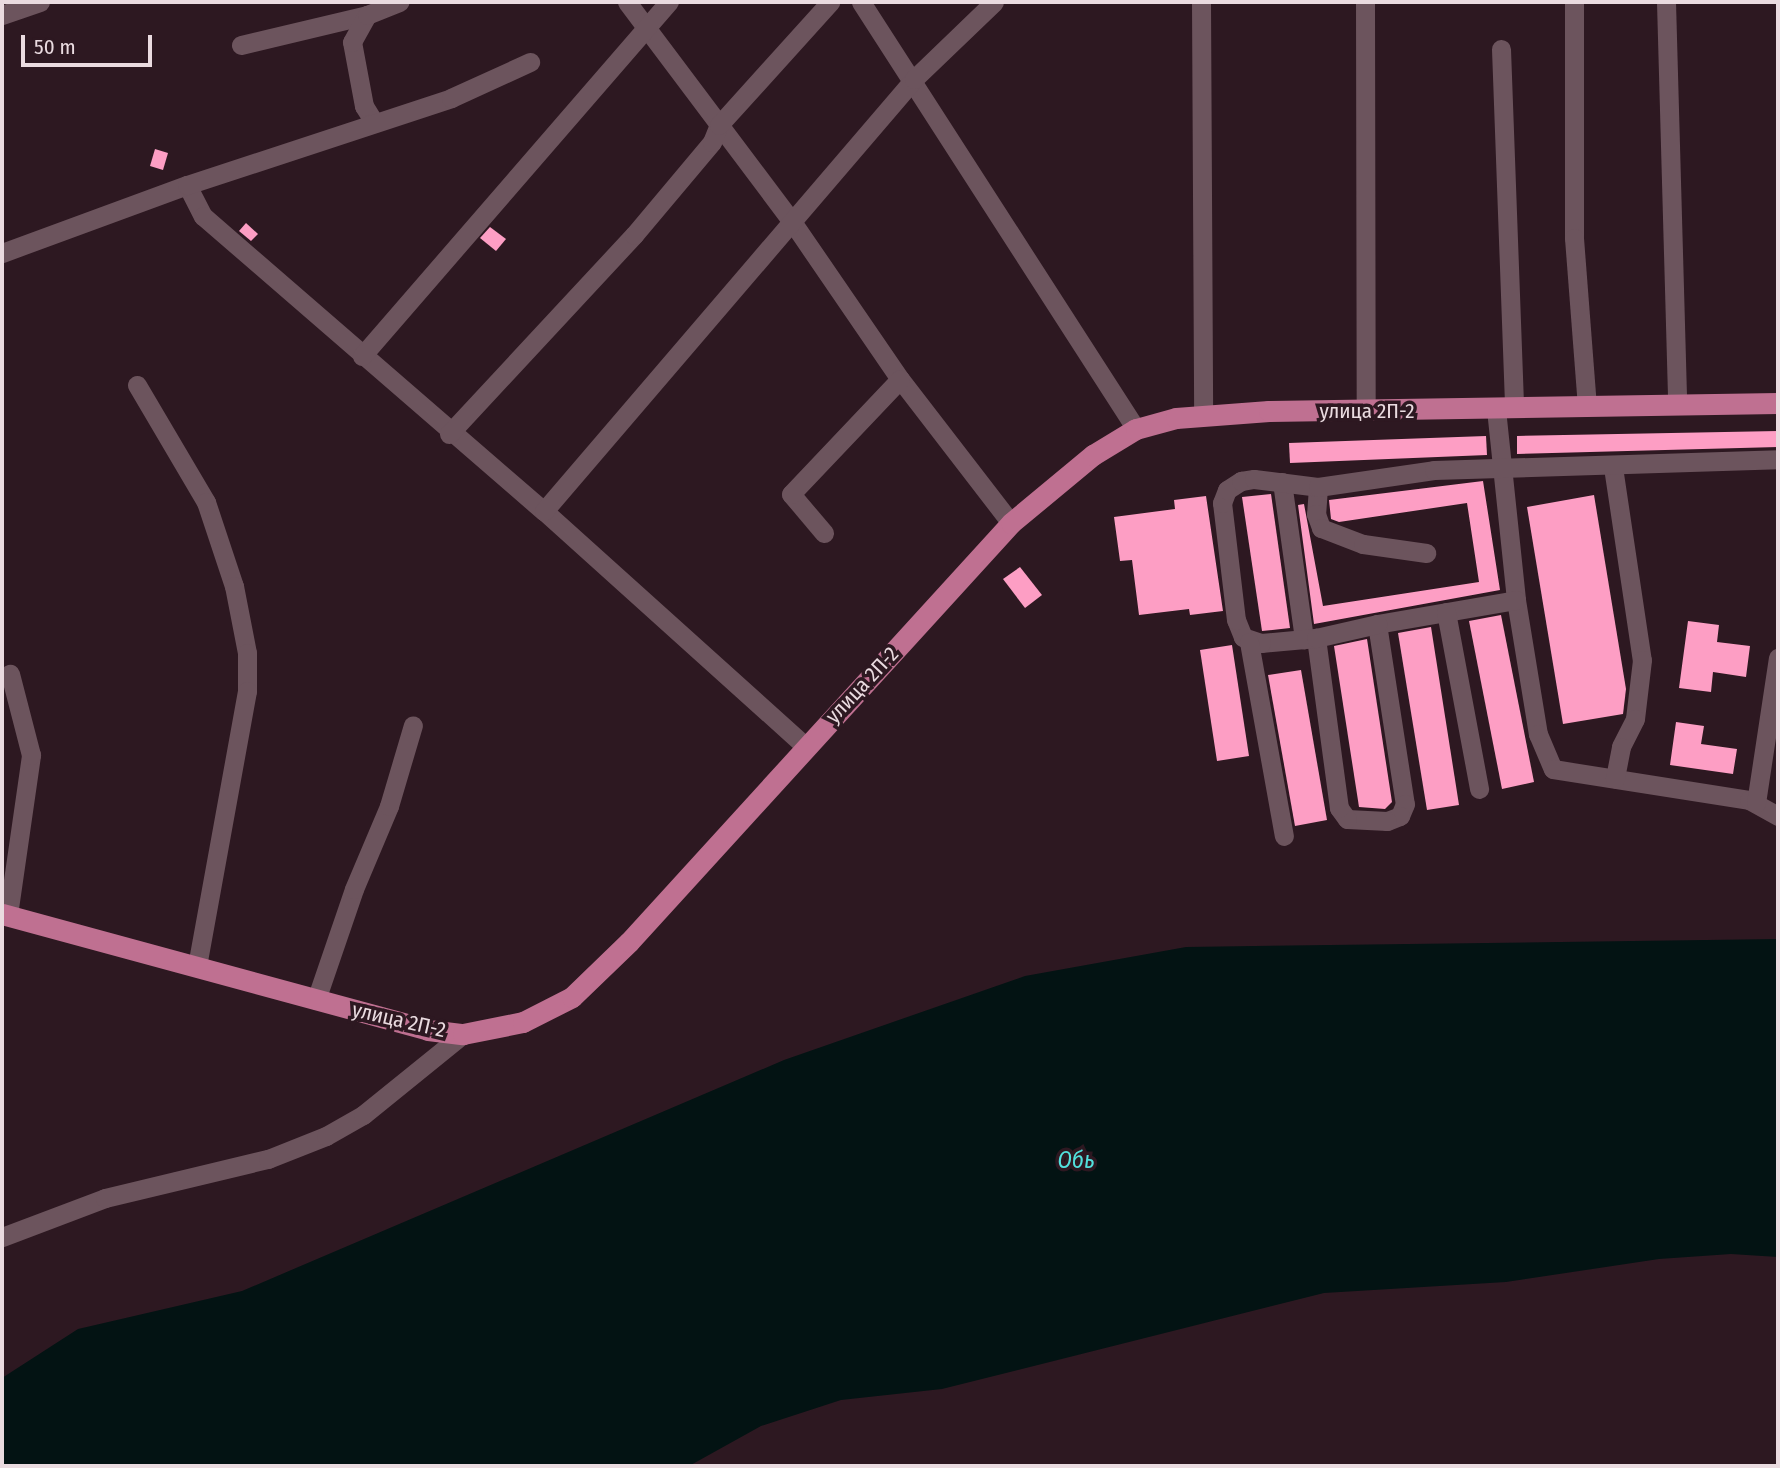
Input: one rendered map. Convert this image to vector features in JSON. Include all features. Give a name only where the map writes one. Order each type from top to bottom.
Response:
[{"type":"main road","name":"улица 2П-2","points":[[5,914],[428,1030],[463,1034],[523,1022],[572,997],[629,942],[1011,523],[1093,456],[1136,429],[1203,415],[1778,403]]},
{"type":"street","points":[[2,16],[40,2]]},
{"type":"street","points":[[241,45],[367,15],[399,2]]},
{"type":"street","points":[[627,2],[793,223],[900,379],[1011,523]]},
{"type":"street","points":[[362,356],[668,2]]},
{"type":"street","points":[[449,434],[634,235],[712,142],[719,125],[830,2]]},
{"type":"street","points":[[861,2],[914,79],[1136,429]]},
{"type":"street","points":[[544,511],[914,79],[994,2]]},
{"type":"street","points":[[1201,2],[1203,415]]},
{"type":"street","points":[[1365,2],[1366,411]]},
{"type":"street","points":[[1574,2],[1574,238],[1587,407]]},
{"type":"street","points":[[1666,2],[1677,404]]},
{"type":"street","points":[[367,15],[352,42],[364,106],[374,122]]},
{"type":"street","points":[[1500,48],[1505,408],[1503,469],[1516,600],[1538,734],[1546,757],[1553,769],[1565,774],[1615,778],[1756,803],[1778,816]]},
{"type":"street","points":[[2,253],[187,185],[451,98],[530,62]]},
{"type":"street","points":[[187,185],[203,216],[449,434],[544,511],[805,746]]},
{"type":"street","points":[[824,533],[791,494],[900,379]]},
{"type":"street","points":[[137,385],[205,502],[234,586],[247,653],[247,691],[197,967]]},
{"type":"street","points":[[1284,836],[1249,642],[1236,620],[1222,503],[1227,490],[1241,481],[1318,486],[1434,470],[1613,467],[1778,459]]},
{"type":"street","points":[[1613,467],[1642,660],[1635,719],[1621,747],[1615,778]]},
{"type":"street","points":[[1282,482],[1339,808],[1346,819],[1359,822],[1387,821],[1400,816],[1404,787],[1377,624]]},
{"type":"street","points":[[1318,486],[1316,514],[1321,528],[1363,544],[1426,553]]},
{"type":"street","points":[[1249,642],[1310,638],[1516,600]]},
{"type":"street","points":[[1446,612],[1479,789]]},
{"type":"street","points":[[1756,803],[1778,658]]},
{"type":"street","points":[[5,914],[31,755],[10,674]]},
{"type":"street","points":[[316,1000],[354,889],[389,806],[413,725]]},
{"type":"street","points":[[2,1237],[105,1198],[268,1160],[326,1136],[363,1115],[463,1034]]},
{"type":"water","name":"Обь","points":[[1778,939],[1778,1257],[1731,1254],[1659,1259],[1506,1282],[1324,1293],[942,1389],[841,1400],[761,1426],[689,1466],[2,1466],[2,1378],[78,1329],[242,1291],[784,1060],[1025,976],[1186,947]]},
{"type":"building","points":[[155,149],[168,153],[163,170],[150,166]]},
{"type":"building","points":[[246,223],[258,234],[251,241],[239,231]]},
{"type":"building","points":[[490,227],[506,239],[496,251],[480,238]]},
{"type":"building","points":[[1778,431],[1778,447],[1517,454],[1517,436]]},
{"type":"building","points":[[1486,436],[1487,455],[1290,463],[1289,443]]},
{"type":"building","points":[[1483,481],[1500,590],[1314,624],[1298,505],[1304,504],[1323,606],[1479,582],[1467,503],[1339,522],[1331,519],[1329,500]]},
{"type":"building","points":[[1271,494],[1290,628],[1262,631],[1242,497]]},
{"type":"building","points":[[1594,495],[1626,689],[1623,714],[1563,724],[1527,507]]},
{"type":"building","points":[[1206,496],[1223,611],[1190,615],[1189,609],[1139,615],[1132,560],[1120,561],[1114,517],[1175,509],[1174,500]]},
{"type":"building","points":[[1020,567],[1042,595],[1025,608],[1003,579]]},
{"type":"building","points":[[1501,615],[1534,782],[1502,789],[1469,621]]},
{"type":"building","points":[[1688,621],[1719,625],[1717,642],[1750,646],[1746,677],[1713,672],[1711,692],[1679,688]]},
{"type":"building","points":[[1431,627],[1459,805],[1427,810],[1398,633]]},
{"type":"building","points":[[1367,639],[1392,802],[1385,809],[1359,807],[1334,646]]},
{"type":"building","points":[[1232,645],[1249,756],[1217,761],[1200,650]]},
{"type":"building","points":[[1301,670],[1327,820],[1295,826],[1268,675]]},
{"type":"building","points":[[1676,722],[1704,726],[1701,744],[1737,749],[1733,774],[1670,765]]}]
